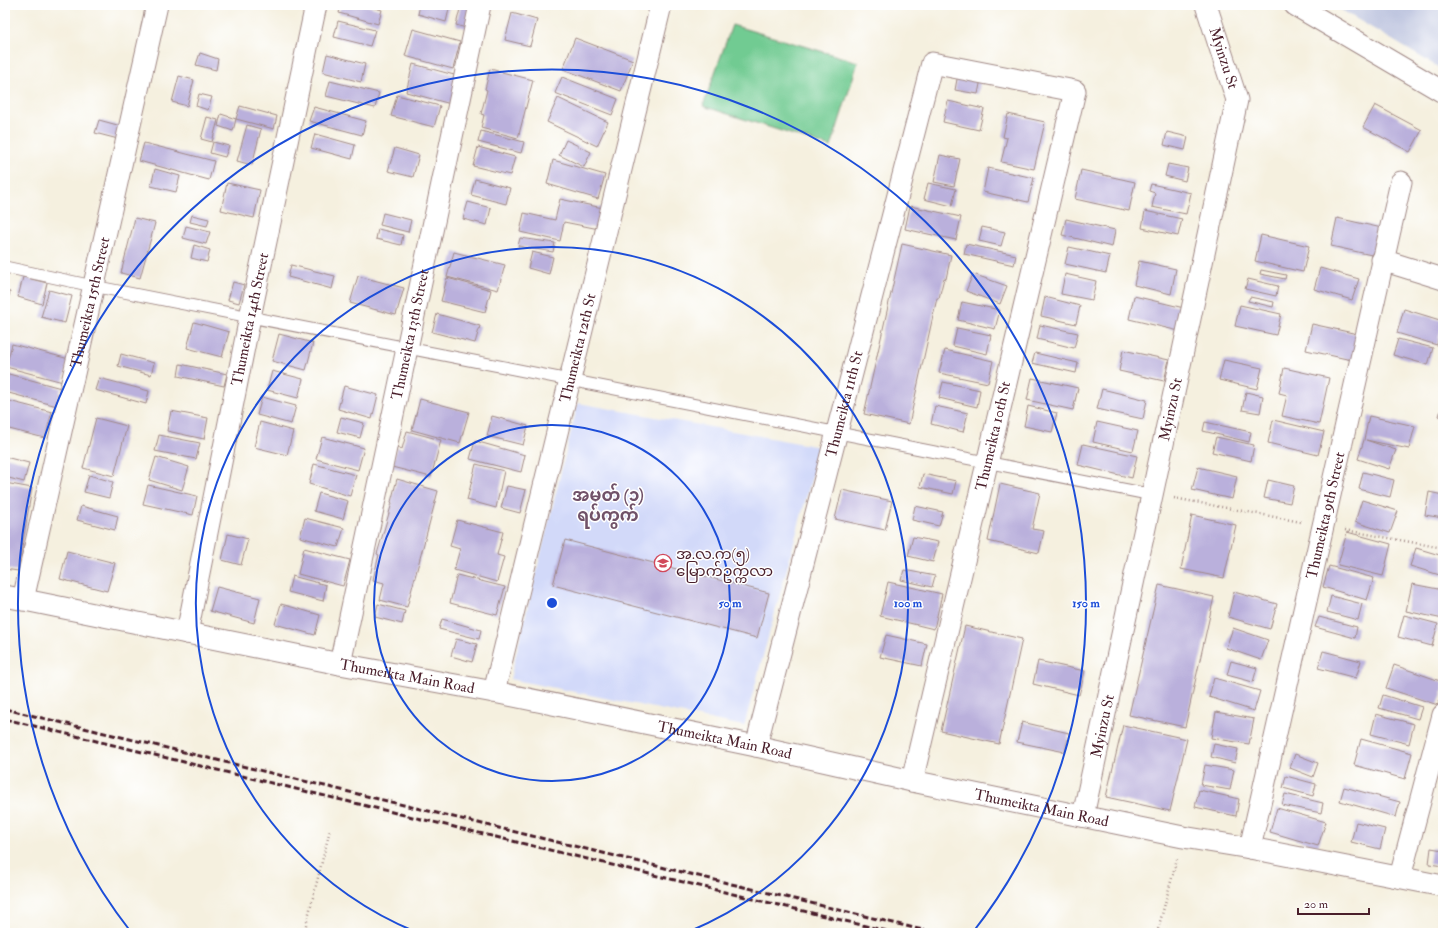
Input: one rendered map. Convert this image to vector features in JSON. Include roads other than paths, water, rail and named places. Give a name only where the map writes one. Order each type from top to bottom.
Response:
[{"type":"street","name":"Thumeikta 15th Street","points":[[14,598],[93,286],[157,5]]},
{"type":"street","name":"Thumeikta 14th Street","points":[[187,633],[250,317],[316,5]]},
{"type":"street","name":"Thumeikta 13th Street","points":[[340,664],[480,5]]},
{"type":"street","name":"Thumeikta 12th St","points":[[494,692],[661,5]]},
{"type":"street","name":"Myinzu St","points":[[1083,816],[1237,100],[1206,5]]},
{"type":"street","points":[[1295,5],[1443,92]]},
{"type":"street","name":"Thumeikta 11th St","points":[[756,746],[932,62],[1075,91]]},
{"type":"street","name":"Thumeikta 10th St","points":[[912,781],[1075,91]]},
{"type":"street","name":"Thumeikta 9th Street","points":[[1250,848],[1382,260],[1401,182]]},
{"type":"street","points":[[1382,260],[1443,279]]},
{"type":"street","name":"Thumeikta Main Road","points":[[14,598],[340,664],[494,692],[1183,837],[1250,848],[1443,886]]},
{"type":"street","points":[[1400,877],[1443,715]]},
{"type":"lane","points":[[5,267],[93,286],[1153,495]]},
{"type":"railway","points":[[5,709],[935,933]]},
{"type":"railway","points":[[5,719],[895,933]]},
{"type":"place","name":"အ.လ.က(၅) မြောက်ဥက္ကလာ","points":[[663,563]]},
{"type":"district","name":"အမှတ် (၁) ရပ်ကွက်","points":[[608,505]]}]
